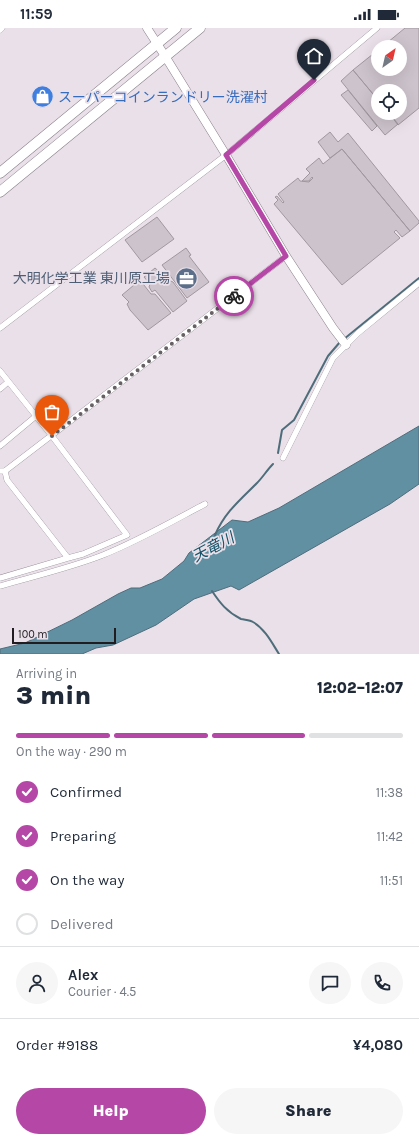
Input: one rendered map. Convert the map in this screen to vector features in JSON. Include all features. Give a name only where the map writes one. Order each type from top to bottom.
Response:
[{"type":"highway","points":[[0,173],[176,28]]},
{"type":"highway","points":[[0,192],[200,28]]},
{"type":"street","points":[[146,28],[157,43],[226,155],[286,256],[333,328],[346,344]]},
{"type":"street","points":[[0,328],[226,155],[377,28]]},
{"type":"street","points":[[68,558],[7,480],[2,471],[52,436],[286,256]]},
{"type":"street","points":[[283,458],[333,358],[358,333],[419,283]]},
{"type":"street","points":[[0,371],[52,436],[127,535],[84,554],[0,578]]},
{"type":"street","points":[[0,389],[8,382]]},
{"type":"street","points":[[0,446],[36,416]]},
{"type":"street","points":[[0,586],[103,555],[132,542],[205,504]]},
{"type":"water","name":"天竜川","points":[[419,426],[419,484],[390,504],[239,590],[231,586],[194,599],[156,625],[113,645],[96,648],[82,654],[0,654],[0,649],[25,643],[72,620],[118,594],[131,588],[140,588],[162,579],[184,561],[189,553],[232,520],[248,522],[279,508]]},
{"type":"building","points":[[405,28],[419,28],[419,108],[407,118],[407,84],[371,84],[371,92],[353,70],[371,56],[371,76],[407,76],[407,40],[390,40]]},
{"type":"building","points":[[353,70],[371,92],[371,118],[341,81]]},
{"type":"building","points":[[348,90],[377,126],[372,131],[341,95]]},
{"type":"building","points":[[373,120],[395,120],[398,124],[385,135]]},
{"type":"building","points":[[394,120],[404,120],[398,125]]},
{"type":"building","points":[[330,132],[338,142],[348,133],[419,221],[419,223],[410,231],[342,149],[330,158],[318,142]]},
{"type":"building","points":[[342,149],[410,231],[402,237],[396,230],[394,232],[400,238],[342,285],[274,204],[278,200],[275,197],[277,196],[283,203],[284,202],[278,194],[298,178],[300,181],[309,182],[313,178],[312,177],[309,181],[302,181],[310,173],[306,169],[319,158],[323,164]]},
{"type":"building","points":[[157,217],[174,239],[142,262],[125,240]]},
{"type":"building","points":[[186,248],[191,255],[189,256],[209,282],[187,298],[162,265]]},
{"type":"building","points":[[155,268],[166,279],[173,282],[187,301],[173,312],[155,290],[152,292],[149,287],[150,284],[144,277]]},
{"type":"building","points":[[140,280],[151,294],[155,294],[171,313],[148,330],[130,310],[127,304],[129,302],[122,295]]},
{"type":"waterway","points":[[344,339],[419,278]]},
{"type":"waterway","points":[[278,453],[282,430],[294,420],[328,356],[340,342]]},
{"type":"waterway","name":"天竜川","points":[[215,535],[228,513],[273,464]]},
{"type":"waterway","points":[[212,591],[228,610],[241,619],[252,621],[261,628],[268,636],[279,654]]},
{"type":"way so far","points":[[52,436],[234,296]]},
{"type":"place","name":"スーパーコインランドリー洗濯村","points":[[42,97]]},
{"type":"place","name":"大明化学工業 東川原工場","points":[[186,278]]},
{"type":"route","points":[[234,296],[286,256],[226,155],[314,80]]}]
